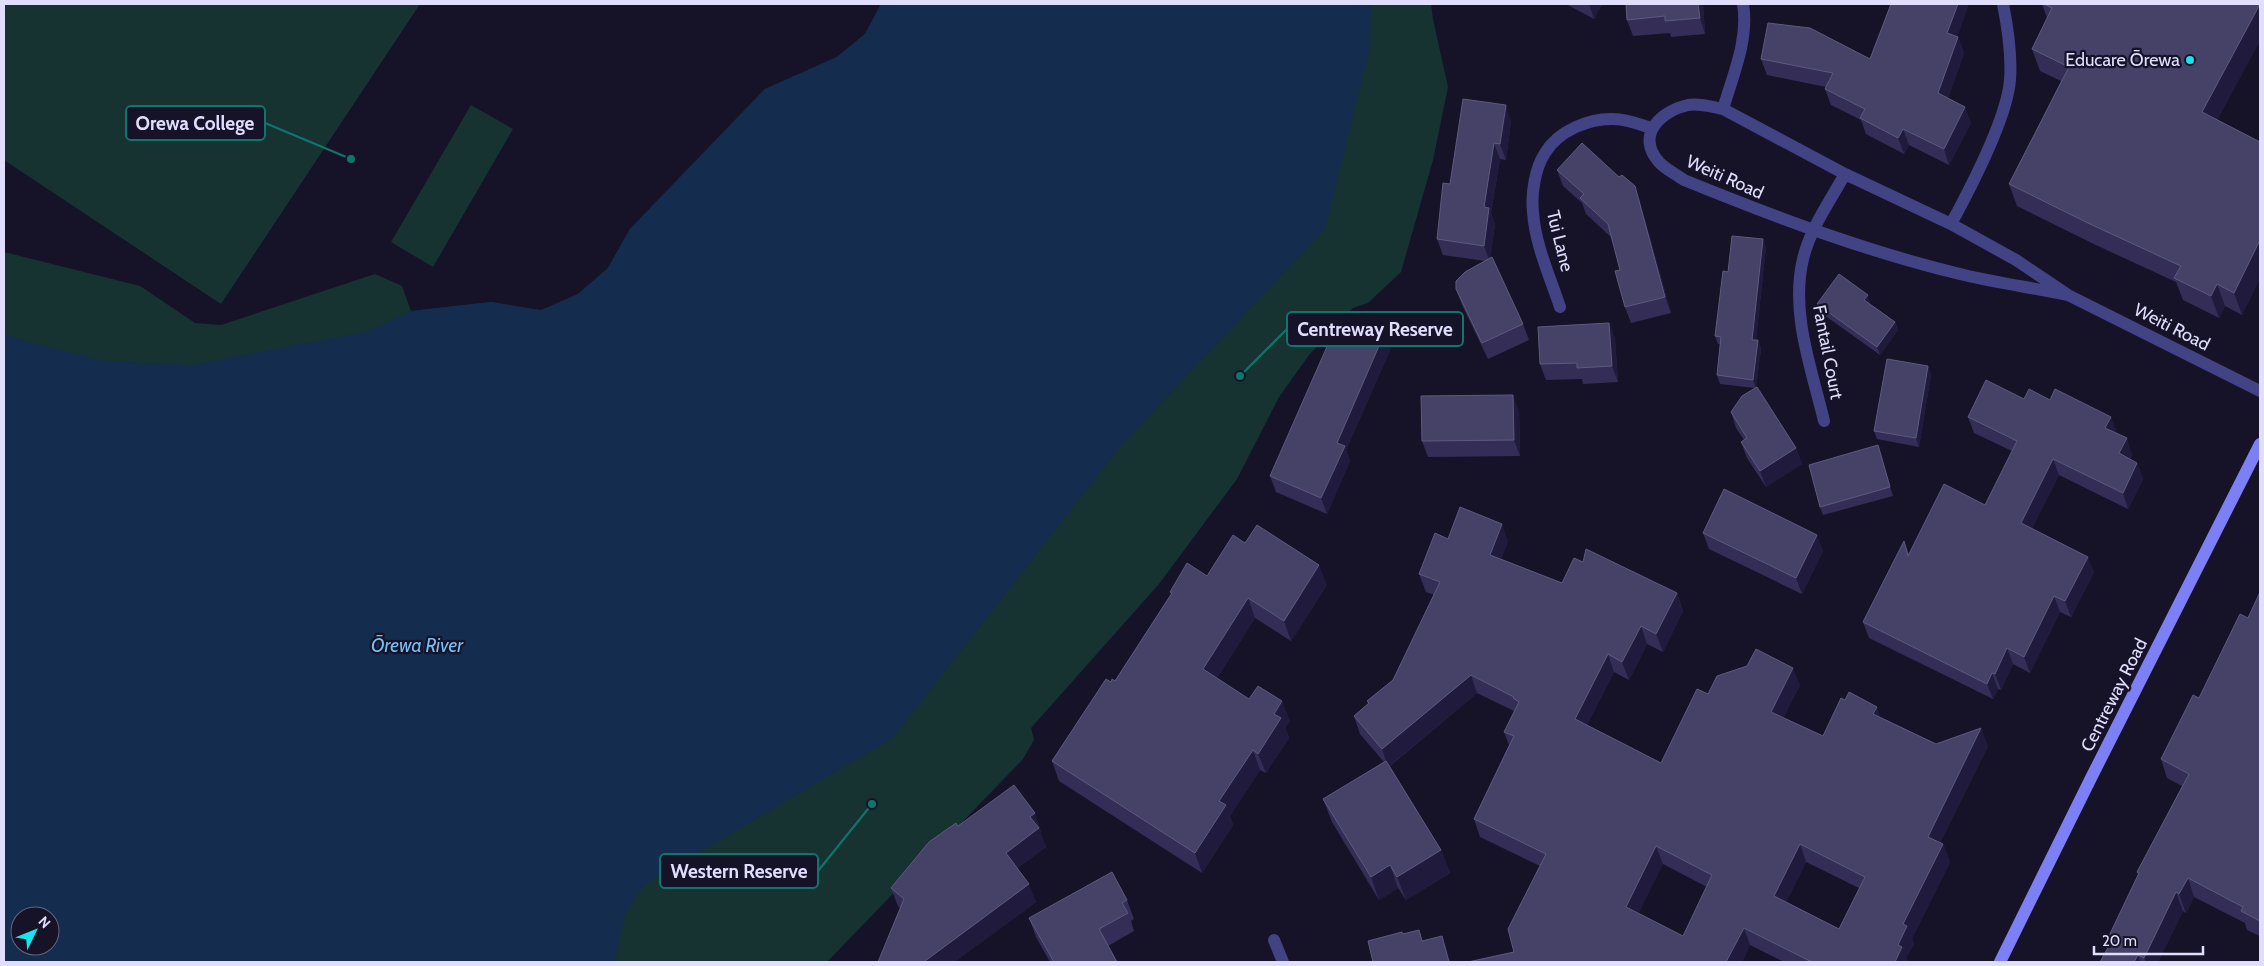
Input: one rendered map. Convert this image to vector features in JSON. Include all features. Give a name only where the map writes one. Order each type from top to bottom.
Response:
[{"type":"main road","name":"Centreway Road","points":[[2000,962],[2260,444]]},
{"type":"street","points":[[1722,109],[1744,36],[1745,18],[1742,4]]},
{"type":"street","points":[[1950,224],[1989,145],[2010,81],[2008,32],[2003,4]]},
{"type":"street","name":"Weiti Road","points":[[2068,294],[1964,275],[1813,232],[1684,180],[1660,162],[1652,152],[1649,141],[1651,128],[1662,117],[1674,110],[1690,105],[1704,105],[1722,109],[1845,174],[1950,224],[2016,260],[2068,294],[2260,391]]},
{"type":"street","name":"Tui Lane","points":[[1560,307],[1532,212],[1534,182],[1544,153],[1568,131],[1591,120],[1615,119],[1651,128]]},
{"type":"street","name":"Fantail Court","points":[[1824,421],[1801,327],[1800,292],[1803,260],[1813,232],[1845,174]]},
{"type":"street","points":[[1274,940],[1283,962]]},
{"type":"green space","points":[[4,4],[420,4],[221,304],[4,160]]},
{"type":"green space","name":"Ōrewa River","points":[[881,4],[1431,4],[1448,87],[1433,160],[1401,272],[1368,303],[1353,308],[1309,355],[1279,397],[1237,479],[1159,584],[1031,728],[1034,740],[1023,759],[827,962],[4,962],[4,252],[140,286],[195,323],[221,325],[375,274],[402,286],[411,311],[491,302],[541,311],[578,294],[608,268],[630,229],[765,89],[837,57],[865,34]]},
{"type":"green space","points":[[471,105],[513,129],[433,267],[391,242]]},
{"type":"water","name":"Ōrewa River","points":[[881,4],[1371,4],[1370,47],[1325,229],[1120,447],[893,738],[644,885],[625,914],[615,962],[4,962],[4,333],[14,338],[104,361],[191,365],[366,332],[411,311],[491,302],[541,310],[578,294],[608,268],[630,229],[765,89],[837,57],[865,34]]},
{"type":"building","points":[[1626,4],[1698,4],[1700,18],[1665,21],[1665,16],[1627,20]]},
{"type":"building","points":[[1891,4],[1958,4],[1947,33],[1958,37],[1938,93],[1965,107],[1944,149],[1903,129],[1898,138],[1860,118],[1865,109],[1825,89],[1833,73],[1761,59],[1768,23],[1810,28],[1870,59]]},
{"type":"building","points":[[2044,4],[2260,4],[2202,112],[2260,142],[2260,240],[2234,293],[2217,284],[2211,296],[2174,278],[2181,266],[2009,184],[2069,67],[2032,49],[2052,8]]},
{"type":"building","points":[[1463,99],[1506,105],[1500,144],[1494,143],[1484,207],[1489,208],[1484,246],[1437,239],[1443,183],[1450,184]]},
{"type":"building","points":[[1582,143],[1619,177],[1622,175],[1635,186],[1665,297],[1625,307],[1615,271],[1620,270],[1608,224],[1580,198],[1584,194],[1557,170]]},
{"type":"building","points":[[1732,236],[1763,239],[1752,340],[1758,340],[1753,380],[1717,375],[1721,337],[1715,336],[1723,271],[1728,272]]},
{"type":"building","points":[[1492,257],[1523,324],[1482,343],[1456,289],[1456,281],[1465,272]]},
{"type":"building","points":[[1839,274],[1868,295],[1864,300],[1895,322],[1877,347],[1817,304]]},
{"type":"building","points":[[1609,323],[1612,366],[1577,368],[1577,363],[1540,364],[1538,327]]},
{"type":"building","points":[[1385,332],[1337,443],[1345,446],[1321,498],[1270,476],[1333,333]]},
{"type":"building","points":[[1887,359],[1928,366],[1916,438],[1874,431]]},
{"type":"building","points":[[1986,380],[2024,399],[2029,389],[2050,400],[2055,389],[2111,417],[2105,428],[2127,438],[2119,453],[2137,463],[2123,493],[2053,459],[2021,523],[2088,557],[2065,601],[2054,596],[2024,657],[2007,648],[1995,674],[1992,673],[1987,684],[1863,622],[1904,541],[1908,556],[1944,484],[1985,505],[2017,441],[1968,417]]},
{"type":"building","points":[[1757,387],[1796,448],[1760,471],[1741,442],[1747,438],[1731,412],[1742,396]]},
{"type":"building","points":[[1513,395],[1514,440],[1422,441],[1421,396]]},
{"type":"building","points":[[1878,445],[1890,487],[1820,507],[1809,465]]},
{"type":"building","points":[[1724,489],[1817,535],[1796,578],[1703,533]]},
{"type":"building","points":[[1460,507],[1502,524],[1490,555],[1562,583],[1574,558],[1583,562],[1586,549],[1677,593],[1656,634],[1641,626],[1622,662],[1608,654],[1575,719],[1661,763],[1697,689],[1708,694],[1717,676],[1747,666],[1756,649],[1793,668],[1771,712],[1823,736],[1841,698],[1845,700],[1849,692],[1877,707],[1873,714],[1936,744],[1981,728],[1928,837],[1943,844],[1903,924],[1907,926],[1898,945],[1902,947],[1895,962],[1812,962],[1744,928],[1726,962],[1468,962],[1514,952],[1508,929],[1546,854],[1474,819],[1514,736],[1504,732],[1519,702],[1514,697],[1471,675],[1382,749],[1354,716],[1369,703],[1367,701],[1393,680],[1440,582],[1419,574],[1435,533],[1448,539]],"holes":[[[1800,844],[1865,877],[1839,929],[1774,896]],[[1656,846],[1712,875],[1683,936],[1626,907]]]},
{"type":"building","points":[[1257,525],[1319,565],[1284,621],[1248,598],[1203,669],[1249,699],[1258,686],[1282,701],[1274,714],[1281,718],[1258,754],[1253,750],[1219,801],[1226,805],[1195,853],[1052,761],[1106,679],[1111,682],[1112,679],[1115,681],[1172,593],[1170,592],[1187,563],[1207,576],[1233,535],[1245,543]]},
{"type":"building","points":[[2260,592],[2260,921],[2241,911],[2243,907],[2188,878],[2179,894],[2176,892],[2144,958],[2138,955],[2134,962],[2100,962],[2111,942],[2107,940],[2139,873],[2137,872],[2189,774],[2161,759],[2193,695],[2199,698],[2240,614],[2248,618]]},
{"type":"building","points":[[1386,761],[1441,850],[1397,877],[1390,865],[1371,877],[1323,799]]},
{"type":"building","points":[[1014,785],[1035,813],[1030,817],[1039,828],[1006,853],[1029,884],[925,961],[929,962],[878,962],[904,899],[891,888],[929,842],[956,823],[958,826]]},
{"type":"building","points":[[1112,872],[1127,900],[1122,903],[1128,913],[1099,929],[1117,962],[1054,962],[1029,918]]},
{"type":"building","points":[[1419,930],[1422,941],[1442,936],[1449,962],[1373,962],[1368,941],[1402,932],[1403,934]]},
{"type":"place","name":"Educare Ōrewa","points":[[2190,60]]},
{"type":"place","name":"Orewa College","points":[[351,159]]},
{"type":"place","name":"Centreway Reserve","points":[[1240,376]]},
{"type":"place","name":"Western Reserve","points":[[872,804]]}]
